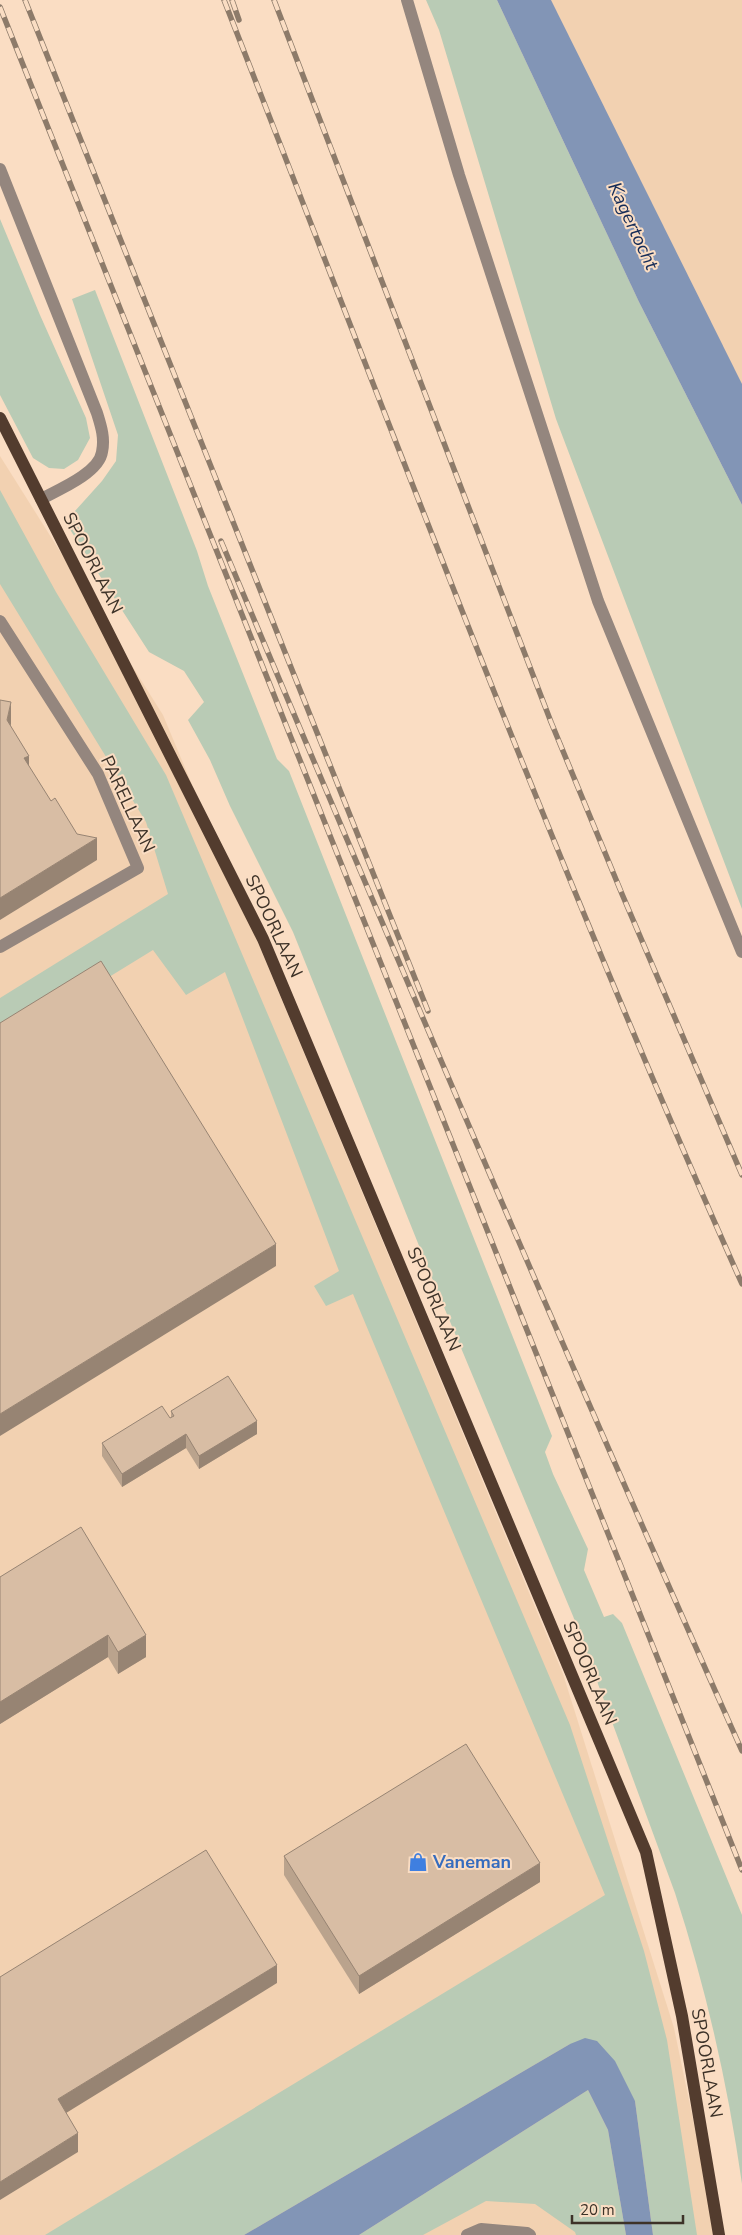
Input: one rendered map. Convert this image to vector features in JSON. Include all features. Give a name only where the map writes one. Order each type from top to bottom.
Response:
[{"type":"main road","name":"SPOORLAAN","points":[[0,418],[263,939],[646,1852],[682,2016],[719,2235]]},
{"type":"street","points":[[407,0],[459,175],[598,601],[742,952]]},
{"type":"street","points":[[0,169],[93,404],[103,434],[102,454],[90,470],[41,499]]},
{"type":"street","name":"PARELLAAN","points":[[0,621],[98,774],[138,868],[0,947]]},
{"type":"street","points":[[467,2235],[481,2229],[527,2233],[530,2235]]},
{"type":"shaded area","points":[[528,0],[742,0],[742,429]]},
{"type":"shaded area","points":[[0,456],[163,715],[563,1674],[674,2028],[717,2235],[0,2235]]},
{"type":"green space","points":[[426,0],[497,0],[639,302],[742,505],[742,909],[556,419],[439,30]]},
{"type":"green space","points":[[0,219],[86,418],[90,438],[78,460],[64,469],[49,468],[33,458],[0,395]]},
{"type":"green space","points":[[95,290],[197,551],[208,586],[277,759],[289,771],[552,1436],[545,1452],[553,1474],[588,1549],[584,1570],[604,1617],[613,1614],[622,1623],[742,1915],[742,2184],[730,2110],[715,2037],[697,1965],[675,1893],[573,1616],[436,1288],[293,932],[230,806],[210,760],[188,720],[204,702],[184,671],[149,652],[69,528],[75,511],[102,481],[116,461],[118,435],[72,299]]},
{"type":"green space","points":[[0,490],[56,592],[166,775],[570,1725],[644,1951],[667,2040],[697,2235],[653,2235],[635,2101],[570,2044],[244,2235],[45,2235],[605,1895],[353,1294],[326,1306],[314,1286],[339,1271],[225,972],[186,995],[153,950],[0,1044],[0,998],[168,894],[146,822],[0,584]]},
{"type":"green space","points":[[588,2090],[608,2130],[626,2235],[576,2235],[575,2232],[535,2204],[486,2201],[423,2235],[359,2235]]},
{"type":"water","name":"Kagertocht","points":[[497,0],[551,0],[742,384],[742,505],[639,302]]},
{"type":"water","points":[[585,2038],[597,2041],[615,2061],[635,2101],[653,2235],[626,2235],[608,2130],[588,2090],[359,2235],[244,2235],[570,2044]]},
{"type":"building","points":[[0,700],[11,702],[7,720],[29,756],[24,758],[51,801],[55,798],[77,834],[97,838],[0,898]]},
{"type":"building","points":[[101,961],[276,1244],[0,1414],[0,1023]]},
{"type":"building","points":[[228,1376],[257,1421],[199,1456],[186,1434],[122,1474],[102,1443],[162,1406],[170,1418],[174,1416],[171,1411]]},
{"type":"building","points":[[81,1527],[146,1635],[118,1652],[108,1635],[0,1702],[0,1577]]},
{"type":"building","points":[[466,1744],[540,1863],[359,1976],[284,1856]]},
{"type":"building","points":[[206,1850],[277,1965],[58,2099],[78,2133],[0,2182],[0,1977]]},
{"type":"railway","points":[[25,0],[428,1011]]},
{"type":"railway","points":[[224,0],[412,484],[540,806],[605,966],[742,1284]]},
{"type":"railway","points":[[232,0],[239,20]]},
{"type":"railway","points":[[274,0],[551,722],[742,1175]]},
{"type":"railway","points":[[0,7],[742,1870]]},
{"type":"railway","points":[[221,541],[478,1147],[742,1751]]},
{"type":"place","name":"Vaneman","points":[[418,1862]]}]
